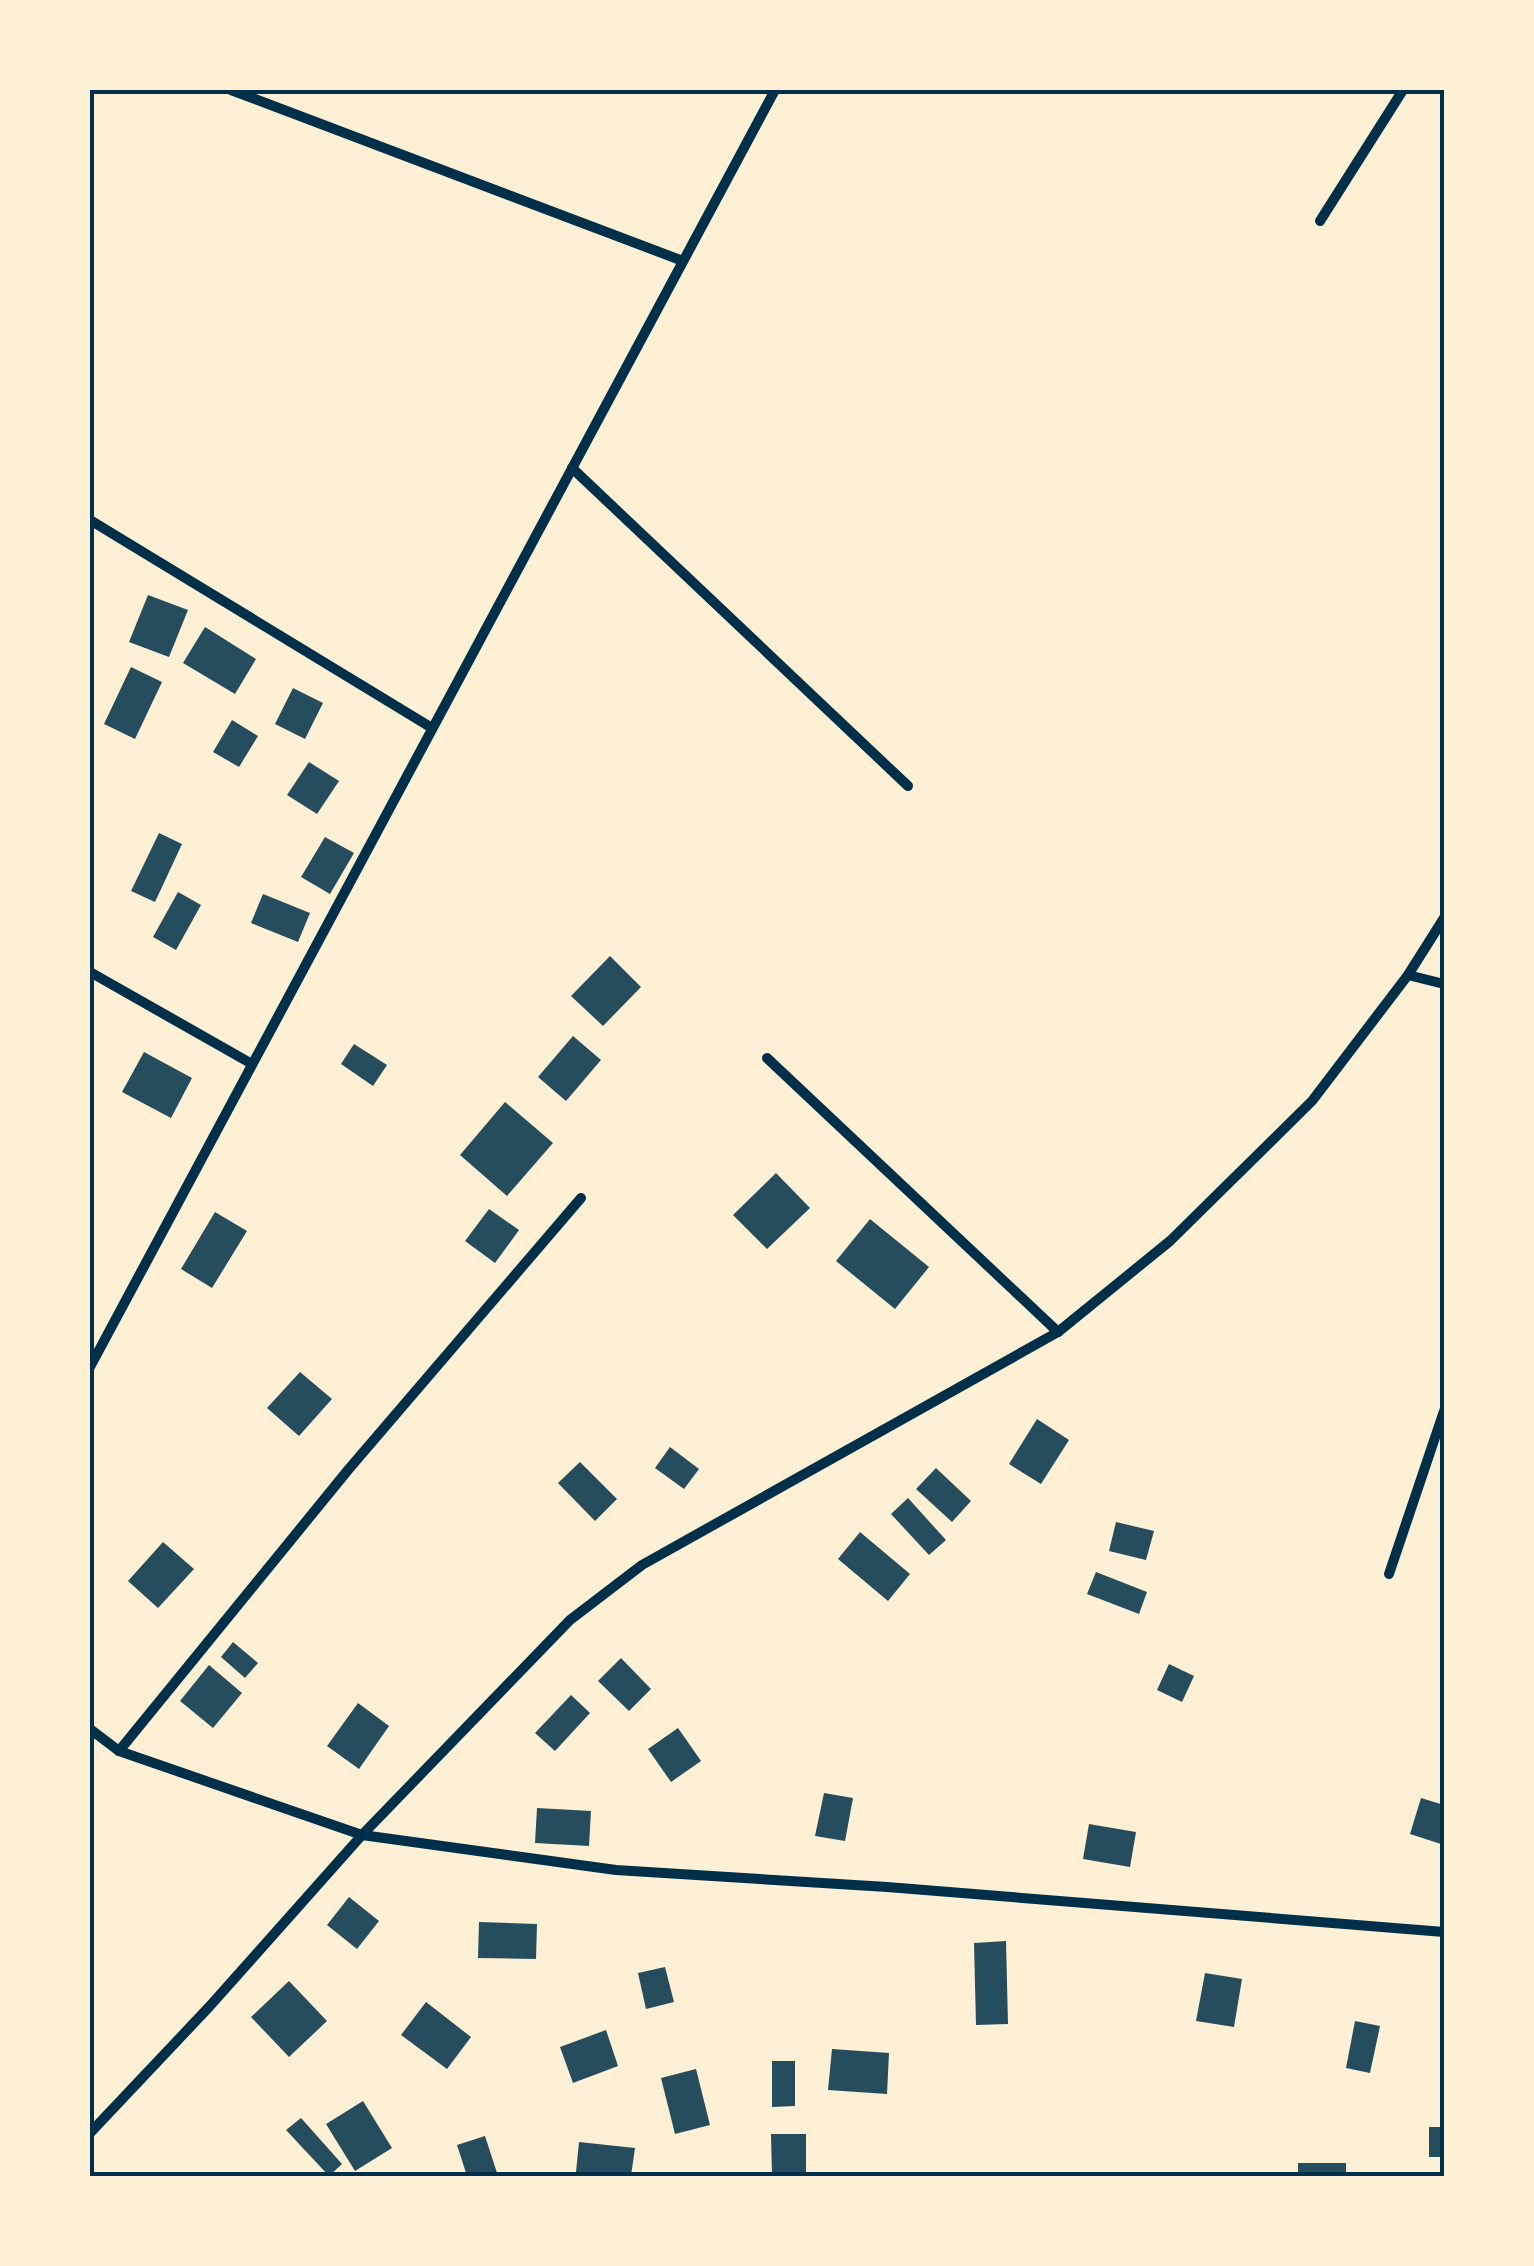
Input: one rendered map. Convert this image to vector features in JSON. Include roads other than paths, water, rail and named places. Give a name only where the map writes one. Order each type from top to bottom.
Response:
[{"type":"street","points":[[231,90],[682,261]]},
{"type":"street","points":[[90,1367],[774,90]]},
{"type":"street","points":[[1320,221],[1403,90]]},
{"type":"street","points":[[572,468],[908,786]]},
{"type":"street","points":[[90,520],[432,728]]},
{"type":"street","points":[[90,2133],[362,1835],[570,1620],[642,1565],[1058,1332],[1170,1241],[1312,1101],[1408,975],[1444,918]]},
{"type":"street","points":[[90,972],[252,1064]]},
{"type":"street","points":[[1408,975],[1444,984]]},
{"type":"street","points":[[767,1058],[1058,1332]]},
{"type":"street","points":[[118,1751],[348,1470],[581,1198]]},
{"type":"street","points":[[1388,1574],[1444,1412]]},
{"type":"street","points":[[90,1729],[118,1751],[362,1835],[616,1870],[887,1886],[1444,1932]]}]
